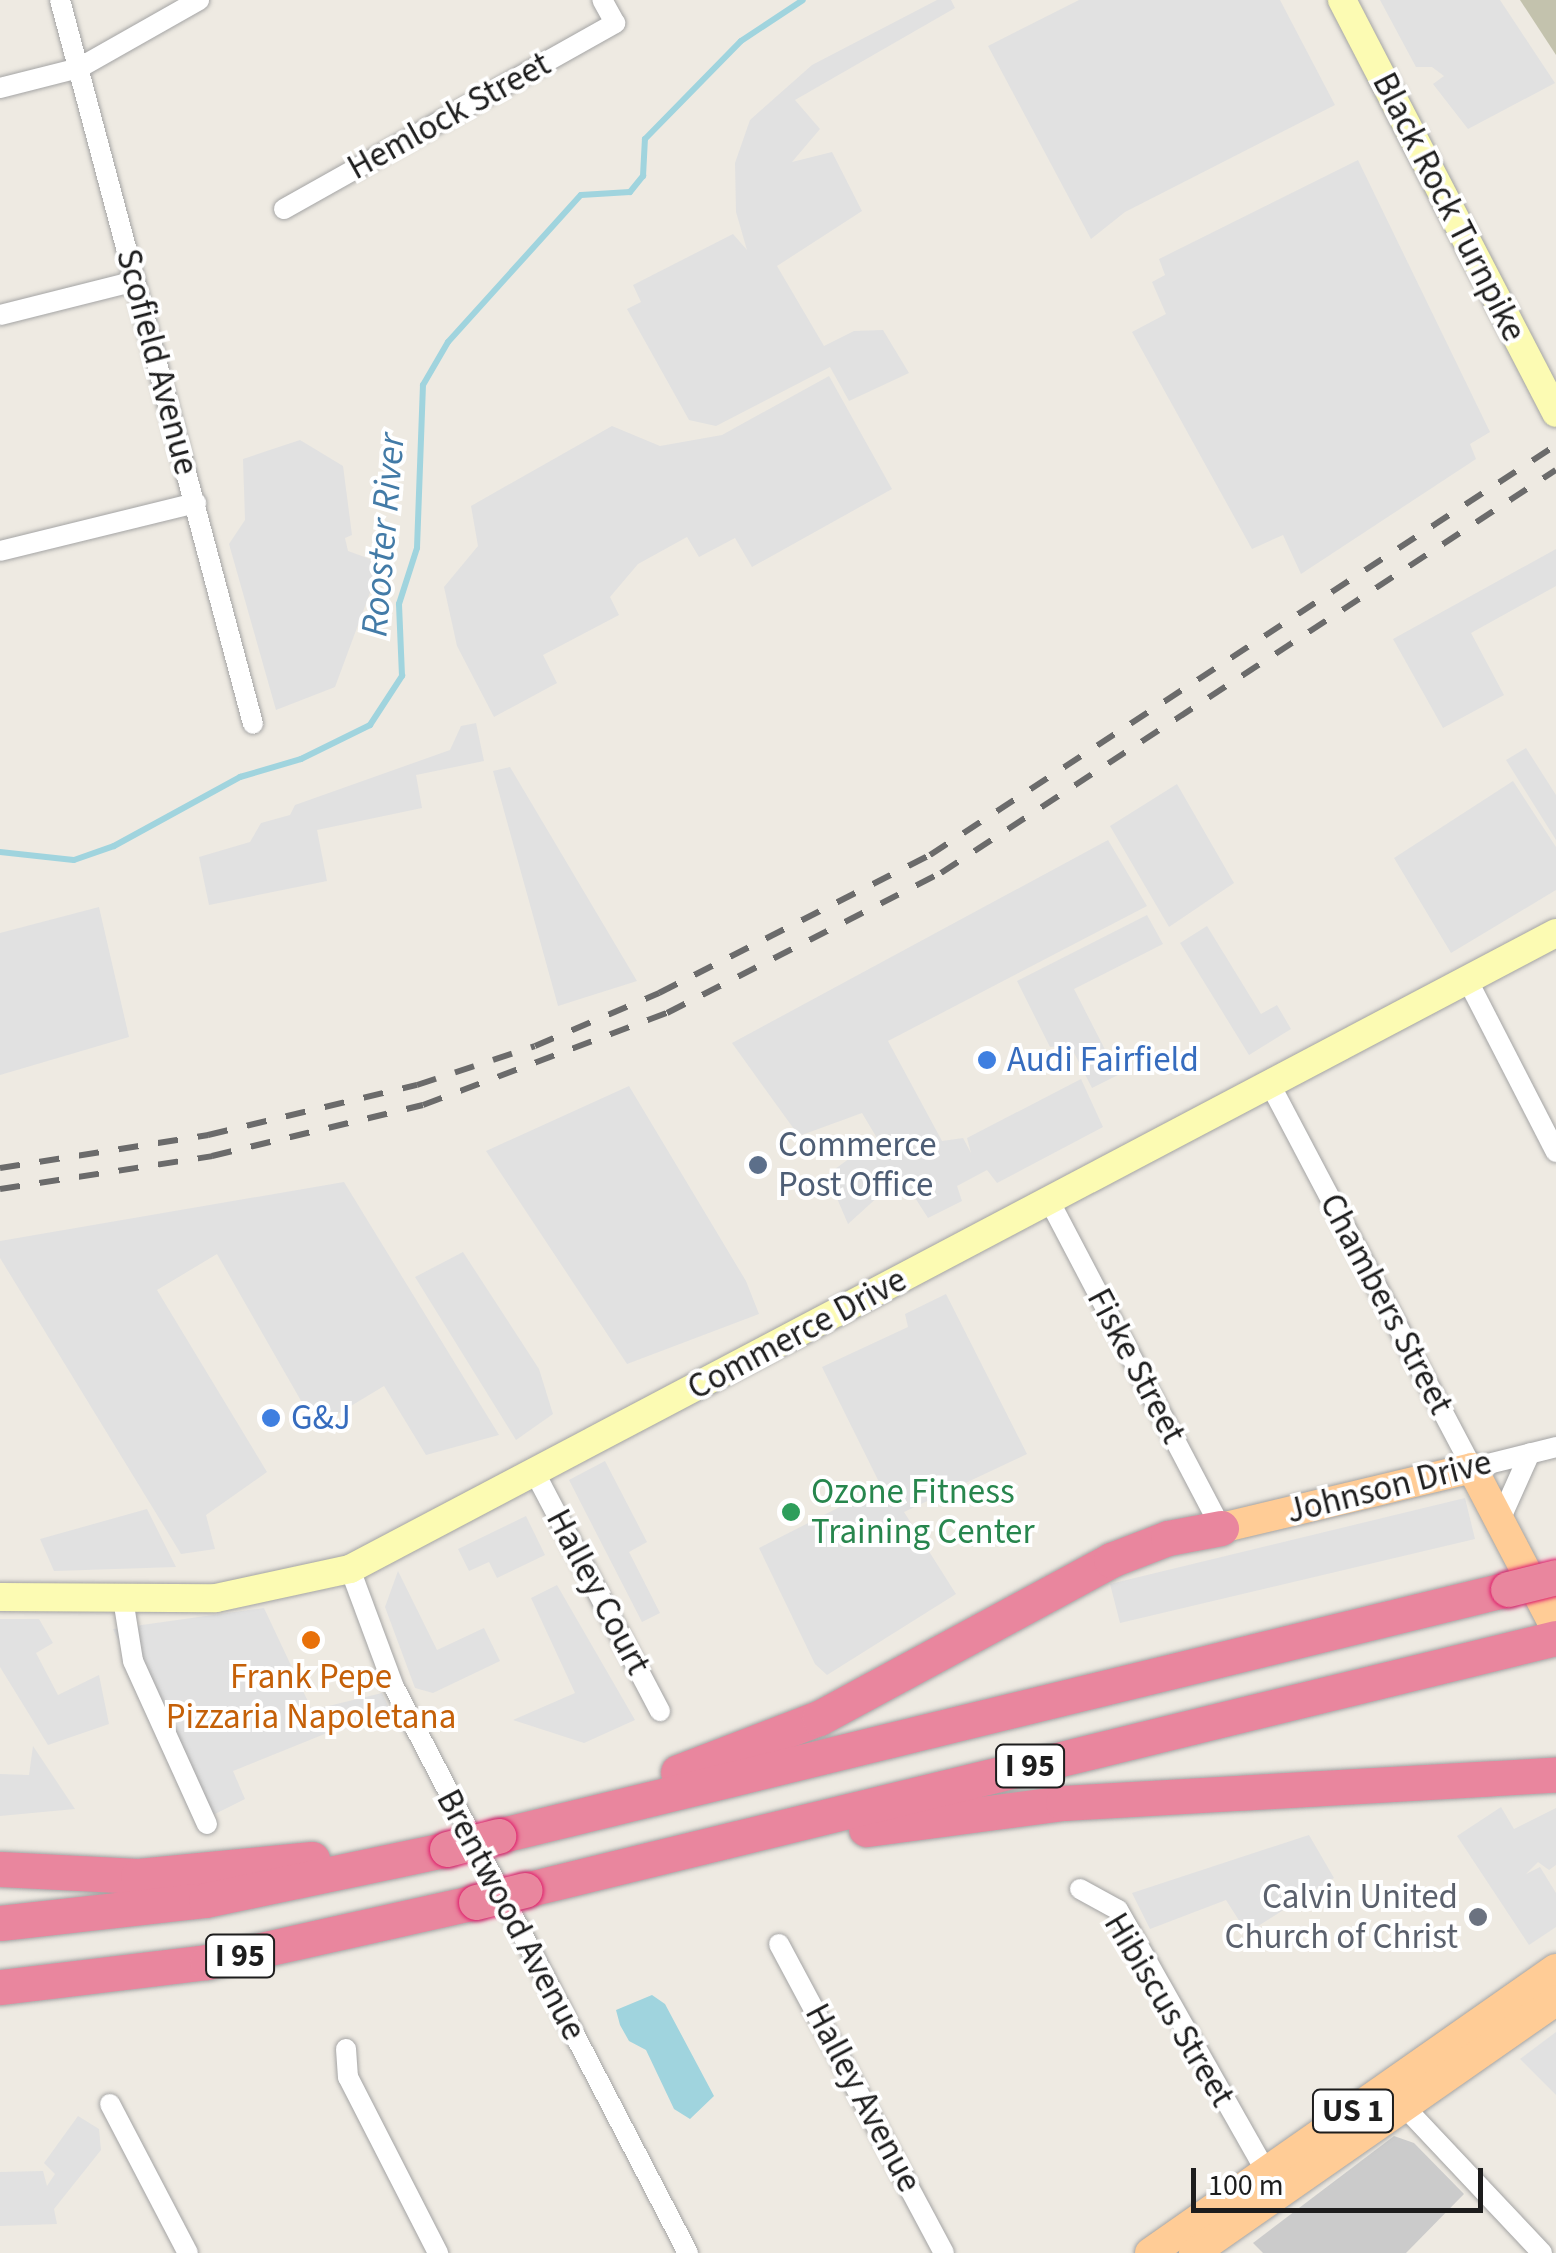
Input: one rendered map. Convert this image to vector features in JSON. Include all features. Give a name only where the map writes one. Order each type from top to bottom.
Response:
[{"type":"highway","points":[[498,1836],[788,1732],[1111,1560],[1168,1538],[1221,1528]]},
{"type":"highway","name":"I 95","points":[[0,1922],[206,1900],[447,1849],[1556,1578]]},
{"type":"highway","name":"I 95","points":[[0,1988],[207,1962],[476,1902],[1549,1636]]},
{"type":"highway","points":[[526,1890],[1004,1807],[1556,1775]]},
{"type":"highway","points":[[0,1869],[138,1876],[447,1849]]},
{"type":"main road","name":"Black Rock Turnpike","points":[[1342,0],[1556,414]]},
{"type":"main road","name":"Commerce Drive","points":[[0,1597],[216,1598],[350,1569],[1272,1088],[1556,934]]},
{"type":"main road","name":"Chambers Street","points":[[1472,1468],[1500,1520],[1549,1636]]},
{"type":"main road","name":"Johnson Drive","points":[[1221,1528],[1472,1468]]},
{"type":"main road","name":"US 1","points":[[1150,2253],[1210,2240],[1273,2183],[1396,2096],[1556,1969]]},
{"type":"main road","name":"US 1","points":[[1396,2096],[1556,2000]]},
{"type":"street","name":"Scofield Avenue","points":[[60,0],[253,724]]},
{"type":"street","points":[[0,88],[79,68],[198,0]]},
{"type":"street","name":"Hemlock Street","points":[[284,209],[615,23],[602,0]]},
{"type":"street","points":[[0,314],[135,281]]},
{"type":"street","points":[[0,551],[196,503]]},
{"type":"street","points":[[1469,983],[1556,1152]]},
{"type":"street","name":"Chambers Street","points":[[1272,1088],[1472,1468]]},
{"type":"street","name":"Fiske Street","points":[[1051,1204],[1221,1528]]},
{"type":"street","name":"Johnson Drive","points":[[1472,1468],[1556,1447]]},
{"type":"street","points":[[1500,1520],[1530,1453]]},
{"type":"street","name":"Halley Court","points":[[535,1474],[660,1711]]},
{"type":"street","name":"Brentwood Avenue","points":[[350,1569],[394,1687],[688,2253]]},
{"type":"street","points":[[123,1600],[133,1662],[207,1824]]},
{"type":"street","name":"Hibiscus Street","points":[[1080,1888],[1118,1910],[1273,2183]]},
{"type":"street","name":"Halley Avenue","points":[[779,1944],[944,2253]]},
{"type":"street","points":[[346,2049],[348,2077],[438,2253]]},
{"type":"street","points":[[1396,2096],[1542,2253]]},
{"type":"street","points":[[110,2104],[188,2253]]},
{"type":"shaded area","points":[[937,0],[951,0],[955,8],[795,100],[820,129],[792,162],[832,152],[862,211],[777,266],[824,346],[854,331],[883,330],[909,373],[849,401],[830,367],[716,426],[689,420],[627,309],[641,302],[633,285],[733,234],[747,250],[736,212],[735,163],[750,120],[812,65]]},
{"type":"shaded area","points":[[1079,0],[1280,0],[1335,105],[1125,212],[1091,239],[988,46]]},
{"type":"shaded area","points":[[1380,0],[1500,0],[1555,83],[1468,129],[1433,84],[1444,76],[1432,67],[1416,67]]},
{"type":"shaded area","points":[[1520,0],[1556,0],[1556,55]]},
{"type":"shaded area","points":[[1358,160],[1490,432],[1470,444],[1476,459],[1301,574],[1283,535],[1252,549],[1132,332],[1166,314],[1152,282],[1165,275],[1159,259]]},
{"type":"shaded area","points":[[829,376],[892,489],[752,567],[735,538],[699,557],[687,537],[638,564],[610,597],[619,615],[543,655],[557,683],[494,717],[457,646],[444,587],[478,546],[471,506],[612,426],[660,446],[722,435]]},
{"type":"shaded area","points":[[300,440],[343,466],[352,535],[345,538],[348,551],[381,563],[335,687],[276,710],[229,544],[245,520],[243,459]]},
{"type":"shaded area","points":[[1556,549],[1556,586],[1471,633],[1504,695],[1443,728],[1393,639]]},
{"type":"shaded area","points":[[476,723],[484,761],[416,775],[422,808],[317,830],[327,881],[209,905],[199,857],[250,842],[261,823],[290,815],[295,805],[450,750],[461,726]]},
{"type":"shaded area","points":[[1526,748],[1556,795],[1556,840],[1506,760]]},
{"type":"shaded area","points":[[510,767],[637,981],[558,1006],[493,771]]},
{"type":"shaded area","points":[[1513,781],[1556,847],[1556,890],[1451,953],[1394,858]]},
{"type":"shaded area","points":[[1177,784],[1234,883],[1169,927],[1110,826]]},
{"type":"shaded area","points":[[1108,840],[1147,906],[888,1041],[942,1141],[963,1138],[971,1153],[967,1138],[1081,1079],[1103,1127],[997,1183],[987,1170],[957,1186],[962,1201],[928,1218],[901,1176],[848,1224],[827,1175],[877,1138],[862,1113],[799,1136],[732,1043]]},
{"type":"shaded area","points":[[99,907],[129,1037],[0,1075],[0,933]]},
{"type":"shaded area","points":[[1147,915],[1163,944],[1074,989],[1118,1075],[1092,1088],[1070,1045],[1050,1047],[1017,981]]},
{"type":"shaded area","points":[[1207,926],[1261,1014],[1277,1005],[1291,1029],[1249,1055],[1180,943]]},
{"type":"shaded area","points":[[629,1086],[746,1281],[759,1314],[627,1364],[486,1151]]},
{"type":"shaded area","points":[[344,1182],[499,1435],[426,1455],[384,1386],[316,1427],[217,1254],[157,1290],[267,1472],[206,1515],[215,1549],[181,1554],[0,1258],[0,1241]]},
{"type":"shaded area","points":[[463,1252],[539,1369],[553,1414],[516,1440],[415,1277]]},
{"type":"shaded area","points":[[946,1294],[1027,1454],[904,1512],[956,1594],[827,1675],[815,1664],[759,1548],[881,1486],[822,1367],[908,1327],[905,1314]]},
{"type":"shaded area","points":[[605,1461],[647,1542],[629,1552],[660,1613],[642,1622],[569,1480]]},
{"type":"shaded area","points":[[1465,1498],[1475,1539],[1120,1623],[1110,1584]]},
{"type":"shaded area","points":[[147,1509],[176,1567],[54,1571],[40,1539]]},
{"type":"shaded area","points":[[526,1516],[545,1555],[497,1578],[489,1562],[469,1571],[458,1549]]},
{"type":"shaded area","points":[[398,1571],[437,1650],[484,1628],[500,1661],[433,1693],[415,1688],[385,1607]]},
{"type":"shaded area","points":[[557,1585],[635,1720],[584,1743],[513,1720],[575,1693],[531,1598]]},
{"type":"shaded area","points":[[264,1608],[312,1710],[382,1693],[389,1708],[233,1771],[245,1799],[205,1819],[113,1629]]},
{"type":"shaded area","points":[[0,1619],[39,1619],[53,1643],[36,1653],[58,1695],[99,1675],[109,1724],[48,1745],[0,1667]]},
{"type":"shaded area","points":[[33,1746],[75,1809],[0,1816],[0,1774],[29,1775]]},
{"type":"shaded area","points":[[1501,1807],[1514,1829],[1556,1808],[1556,1865],[1549,1870],[1538,1862],[1526,1874],[1540,1867],[1556,1893],[1556,1927],[1529,1945],[1457,1836]]},
{"type":"shaded area","points":[[1309,1835],[1334,1878],[1247,1933],[1226,1900],[1150,1929],[1132,1893]]},
{"type":"shaded area","points":[[1556,2032],[1556,2095],[1520,2059]]},
{"type":"shaded area","points":[[78,2116],[99,2129],[101,2150],[54,2209],[57,2224],[0,2226],[0,2172],[43,2171],[47,2186],[55,2174],[44,2163]]},
{"type":"shaded area","points":[[1394,2136],[1414,2143],[1464,2194],[1406,2253],[1263,2253],[1253,2243]]},
{"type":"water","points":[[652,1995],[665,2004],[714,2096],[690,2119],[674,2109],[646,2050],[629,2041],[620,2025],[616,2010]]},
{"type":"waterway","name":"Rooster River","points":[[0,852],[74,860],[114,846],[240,777],[301,759],[370,725],[402,676],[399,604],[417,548],[423,385],[448,342],[581,195],[630,192],[643,176],[645,139],[741,41],[803,0]]},
{"type":"railway","points":[[0,1168],[208,1135],[417,1085],[535,1046],[659,993],[930,855],[1556,445]]},
{"type":"railway","points":[[0,1189],[212,1156],[423,1105],[667,1013],[941,873],[1556,470]]},
{"type":"place","name":"Audi Fairfield","points":[[987,1060]]},
{"type":"place","name":"Commerce Post Office","points":[[758,1165]]},
{"type":"place","name":"G&J","points":[[271,1418]]},
{"type":"place","name":"Ozone Fitness Training Center","points":[[791,1512]]},
{"type":"place","name":"Frank Pepe Pizzaria Napoletana","points":[[311,1640]]},
{"type":"place","name":"Calvin United Church of Christ","points":[[1478,1917]]}]
